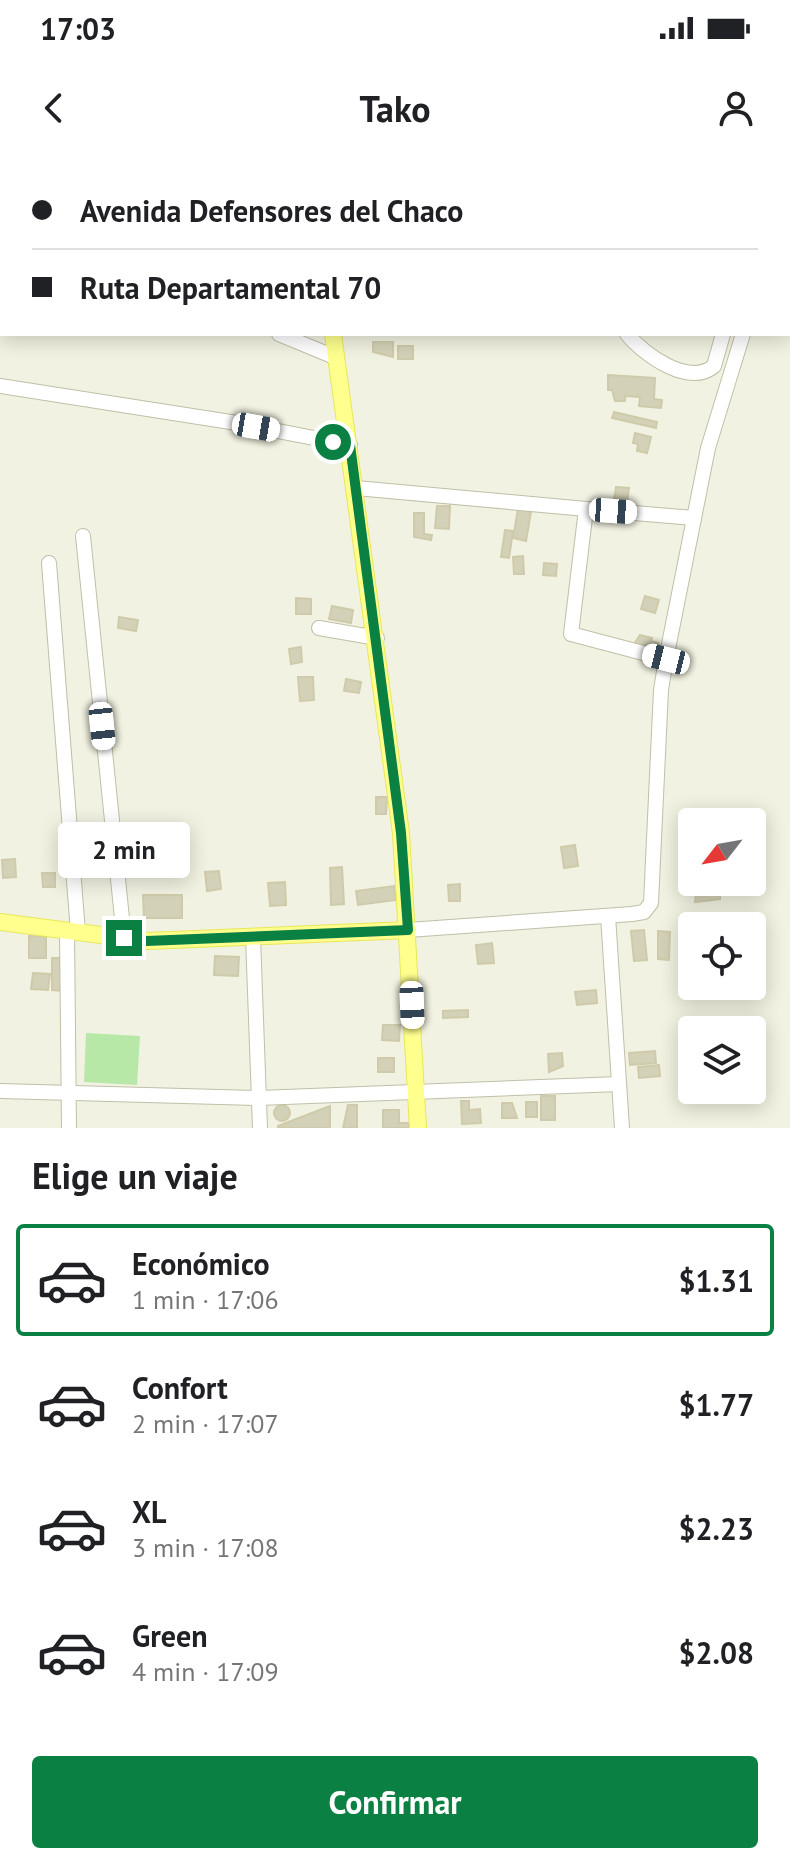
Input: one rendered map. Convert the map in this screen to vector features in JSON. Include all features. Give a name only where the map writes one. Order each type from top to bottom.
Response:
[{"type":"main road","points":[[333,336],[377,638],[401,833],[418,1128]]},
{"type":"main road","points":[[0,922],[147,941],[408,930]]},
{"type":"street","points":[[284,336],[337,358]]},
{"type":"street","points":[[629,336],[653,357],[685,372],[700,374],[714,366],[722,336]]},
{"type":"street","points":[[408,930],[644,912],[654,892],[661,690],[666,659],[708,448],[742,336]]},
{"type":"street","points":[[0,386],[237,423],[350,445]]},
{"type":"street","points":[[356,488],[694,518]]},
{"type":"street","points":[[586,509],[571,634],[666,659]]},
{"type":"street","points":[[83,536],[124,938]]},
{"type":"street","points":[[49,563],[72,932],[69,1128]]},
{"type":"street","points":[[319,628],[377,638]]},
{"type":"street","points":[[608,916],[622,1128]]},
{"type":"street","points":[[253,937],[260,1128]]},
{"type":"street","points":[[0,1091],[259,1098],[619,1084]]},
{"type":"green space","points":[[86,1033],[140,1036],[137,1085],[84,1082]]},
{"type":"building","points":[[373,342],[393,342],[393,357],[373,352]]},
{"type":"building","points":[[398,346],[413,346],[413,359],[398,359]]},
{"type":"building","points":[[608,375],[655,378],[654,399],[662,400],[661,408],[639,406],[640,397],[625,396],[625,401],[615,401],[612,390],[608,390]]},
{"type":"building","points":[[614,412],[657,422],[656,428],[612,418]]},
{"type":"building","points":[[635,433],[651,437],[647,453],[637,451],[638,444],[633,443]]},
{"type":"building","points":[[616,487],[629,488],[627,502],[614,500]]},
{"type":"building","points":[[437,506],[450,506],[449,529],[435,528]]},
{"type":"building","points":[[518,509],[531,512],[526,541],[513,538]]},
{"type":"building","points":[[414,513],[424,513],[424,534],[432,535],[431,540],[414,537]]},
{"type":"building","points":[[505,530],[513,531],[509,558],[501,557]]},
{"type":"building","points":[[523,556],[524,574],[514,574],[513,557]]},
{"type":"building","points":[[544,563],[557,564],[556,576],[543,575]]},
{"type":"building","points":[[645,596],[659,600],[655,613],[641,609]]},
{"type":"building","points":[[296,598],[311,599],[311,614],[296,614]]},
{"type":"building","points":[[332,606],[353,610],[351,623],[329,619]]},
{"type":"building","points":[[119,617],[138,620],[136,631],[118,628]]},
{"type":"building","points":[[640,635],[658,643],[656,649],[634,644]]},
{"type":"building","points":[[301,647],[302,662],[291,664],[289,649]]},
{"type":"building","points":[[298,677],[313,677],[314,700],[300,701]]},
{"type":"building","points":[[346,679],[361,682],[359,693],[344,691]]},
{"type":"building","points":[[376,797],[387,797],[386,814],[376,814]]},
{"type":"building","points":[[575,845],[578,866],[564,868],[561,847]]},
{"type":"building","points":[[15,859],[16,877],[3,878],[2,860]]},
{"type":"building","points":[[342,867],[344,904],[331,905],[330,868]]},
{"type":"building","points":[[219,871],[221,889],[207,891],[205,872]]},
{"type":"building","points":[[42,873],[55,873],[55,887],[43,887]]},
{"type":"building","points":[[285,882],[286,905],[270,906],[268,883]]},
{"type":"building","points":[[460,884],[460,901],[449,901],[448,885]]},
{"type":"building","points":[[394,886],[396,900],[358,905],[356,891]]},
{"type":"building","points":[[143,895],[182,895],[182,918],[144,918]]},
{"type":"building","points":[[696,896],[720,896],[720,899],[695,902]]},
{"type":"building","points":[[644,930],[647,960],[634,961],[631,931]]},
{"type":"building","points":[[658,931],[670,932],[669,960],[658,959]]},
{"type":"building","points":[[29,936],[46,937],[46,958],[29,958]]},
{"type":"building","points":[[492,943],[494,963],[478,964],[476,945]]},
{"type":"building","points":[[215,956],[239,957],[238,976],[214,975]]},
{"type":"building","points":[[52,958],[63,958],[63,991],[52,990]]},
{"type":"building","points":[[33,973],[50,974],[48,990],[31,989]]},
{"type":"building","points":[[596,990],[597,1003],[577,1005],[575,992]]},
{"type":"building","points":[[468,1010],[468,1017],[443,1018],[443,1011]]},
{"type":"building","points":[[383,1025],[400,1025],[399,1041],[382,1040]]},
{"type":"building","points":[[655,1051],[656,1063],[630,1065],[629,1053]]},
{"type":"building","points":[[562,1053],[563,1066],[549,1072],[548,1054]]},
{"type":"building","points":[[378,1058],[394,1058],[394,1072],[378,1072]]},
{"type":"building","points":[[659,1065],[660,1076],[639,1078],[638,1067]]},
{"type":"building","points":[[541,1096],[555,1096],[555,1120],[541,1120]]},
{"type":"building","points":[[461,1101],[469,1101],[469,1110],[480,1109],[481,1123],[462,1124]]},
{"type":"building","points":[[526,1102],[537,1102],[537,1117],[526,1117]]},
{"type":"building","points":[[502,1103],[512,1103],[517,1118],[502,1118]]},
{"type":"building","points":[[282,1105],[290,1113],[282,1121],[274,1113]]},
{"type":"building","points":[[348,1105],[357,1105],[357,1128],[343,1128]]},
{"type":"building","points":[[330,1106],[330,1128],[278,1128],[278,1126]]},
{"type":"building","points":[[383,1110],[399,1110],[399,1123],[409,1123],[409,1128],[383,1128]]},
{"type":"route","points":[[124,938],[147,941],[408,930],[401,833],[350,445],[333,442]]}]
